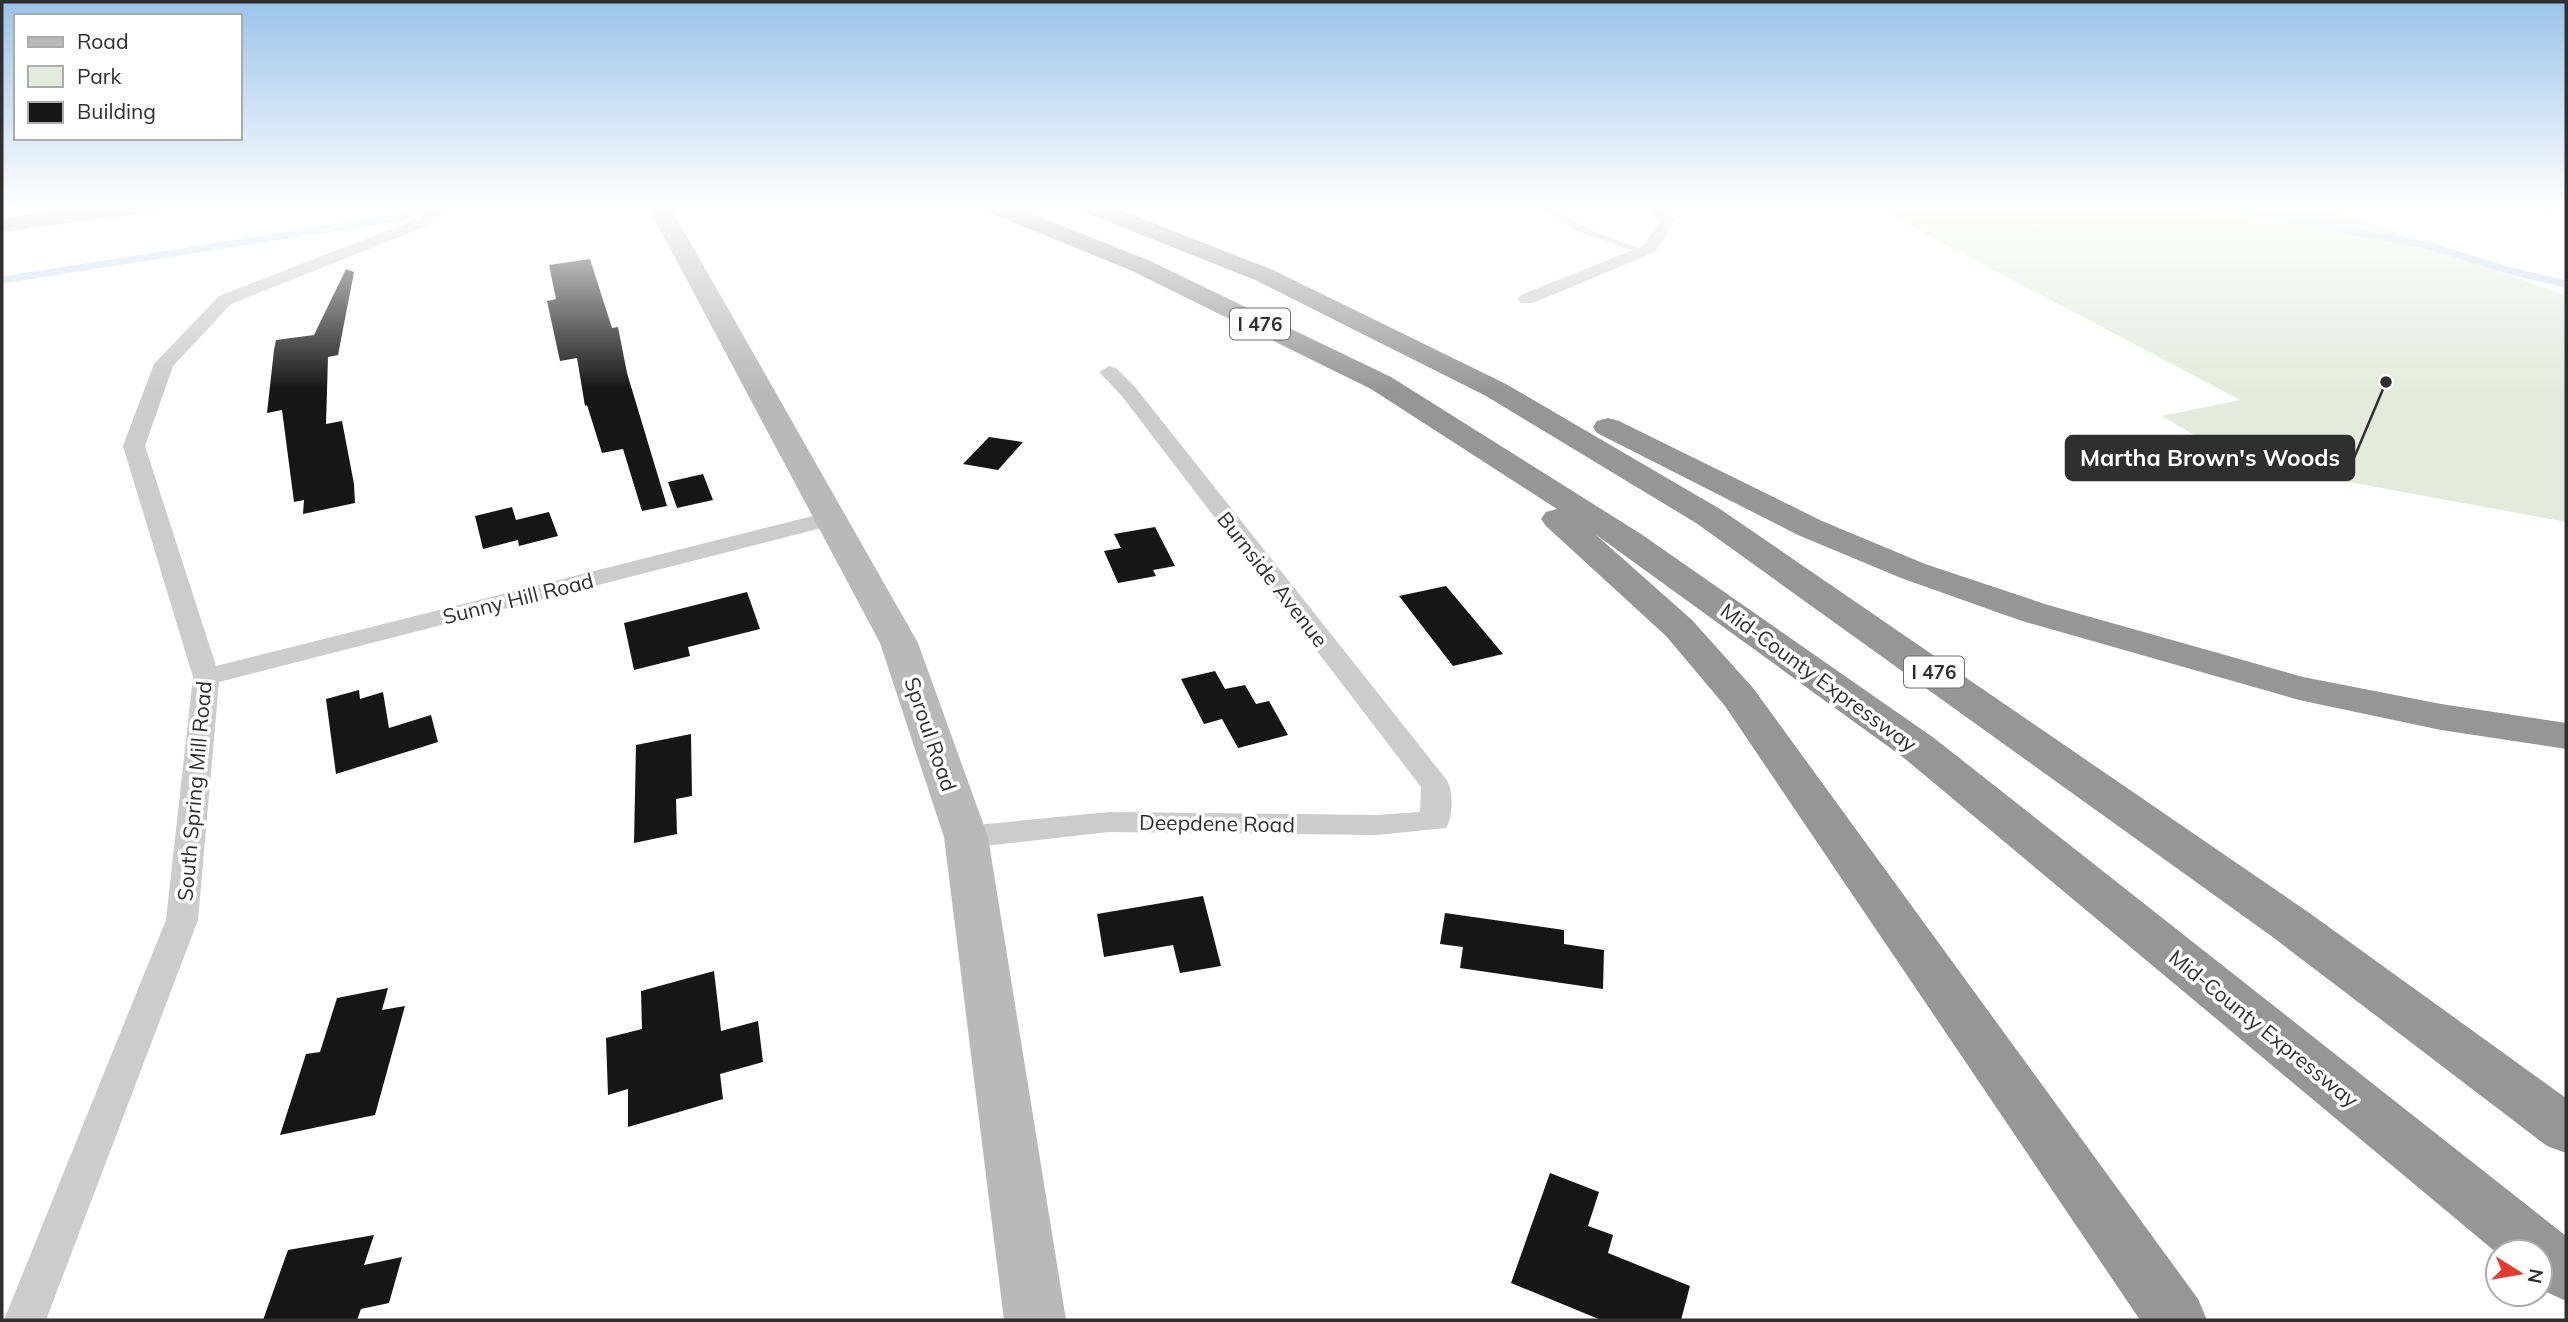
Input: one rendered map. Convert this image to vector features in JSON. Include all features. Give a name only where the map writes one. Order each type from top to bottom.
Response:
[{"type":"highway","name":"Mid-County Expressway","points":[[1142,267],[1381,383],[1629,541],[1919,748],[2566,1273]]},
{"type":"highway","name":"I 476","points":[[1243,267],[1496,390],[1600,449],[1708,516],[2291,925],[2566,1129]]},
{"type":"highway","points":[[1264,275],[1546,396],[1774,512],[1913,571],[2122,639],[2299,688],[2441,717],[2566,736]]},
{"type":"highway","points":[[1381,383],[1545,507],[1637,588],[1709,659],[1761,728],[2176,1320]]},
{"type":"main road","name":"Sproul Road","points":[[691,267],[899,642],[966,837],[1035,1320]]},
{"type":"street","name":"South Spring Mill Road","points":[[25,1320],[182,920],[206,677],[134,446],[164,364],[225,300],[310,267]]},
{"type":"street","points":[[1527,299],[1604,267]]},
{"type":"street","name":"Burnside Avenue","points":[[1108,373],[1128,391],[1436,786]]},
{"type":"street","name":"Sunny Hill Road","points":[[206,677],[829,519]]},
{"type":"street","name":"Deepdene Road","points":[[966,837],[1109,822],[1377,825],[1435,821],[1436,786]]},
{"type":"green space","points":[[1988,267],[2488,267],[2566,296],[2566,522],[2240,462],[2162,416],[2240,400]]},
{"type":"building","points":[[549,267],[592,267],[612,328],[618,327],[627,373],[667,506],[642,511],[623,449],[602,453],[587,405],[585,406],[577,358],[560,361],[547,301],[556,299]]},
{"type":"building","points":[[346,269],[354,272],[338,355],[328,357],[326,424],[342,421],[355,503],[303,514],[304,500],[294,502],[282,410],[267,413],[274,350],[276,340],[314,335]]},
{"type":"building","points":[[989,437],[1023,442],[998,470],[963,464]]},
{"type":"building","points":[[703,474],[713,500],[677,508],[668,482]]},
{"type":"building","points":[[512,507],[516,520],[549,512],[558,536],[519,546],[518,540],[483,549],[475,516]]},
{"type":"building","points":[[1155,527],[1175,566],[1153,570],[1156,576],[1118,583],[1104,551],[1121,548],[1114,534]]},
{"type":"building","points":[[1446,586],[1503,654],[1453,666],[1399,596]]},
{"type":"building","points":[[747,592],[760,629],[688,647],[690,656],[634,670],[624,623]]},
{"type":"building","points":[[1215,671],[1225,689],[1245,685],[1256,704],[1269,701],[1288,735],[1238,748],[1222,719],[1204,724],[1181,679]]},
{"type":"building","points":[[359,690],[360,699],[383,692],[389,728],[431,715],[438,742],[336,774],[326,699]]},
{"type":"building","points":[[691,734],[692,796],[676,799],[677,834],[634,843],[636,745]]},
{"type":"building","points":[[1203,896],[1221,966],[1180,973],[1173,945],[1104,957],[1097,914]]},
{"type":"building","points":[[1445,913],[1564,930],[1564,944],[1604,950],[1603,989],[1460,968],[1463,947],[1440,944]]},
{"type":"building","points":[[714,971],[721,1031],[758,1021],[763,1062],[720,1074],[723,1099],[628,1127],[628,1089],[608,1095],[606,1038],[642,1029],[641,991]]},
{"type":"building","points":[[388,988],[382,1010],[405,1006],[375,1115],[280,1135],[306,1054],[320,1052],[337,998]]},
{"type":"building","points":[[1550,1173],[1599,1192],[1588,1226],[1613,1235],[1608,1253],[1690,1286],[1681,1320],[1601,1320],[1511,1283]]},
{"type":"building","points":[[374,1235],[364,1265],[402,1257],[389,1303],[361,1309],[357,1320],[263,1320],[288,1250]]},
{"type":"waterway","points":[[2,280],[87,267]]},
{"type":"waterway","points":[[2497,267],[2566,284]]},
{"type":"place","name":"Martha Brown's Woods","points":[[2386,382]]}]
